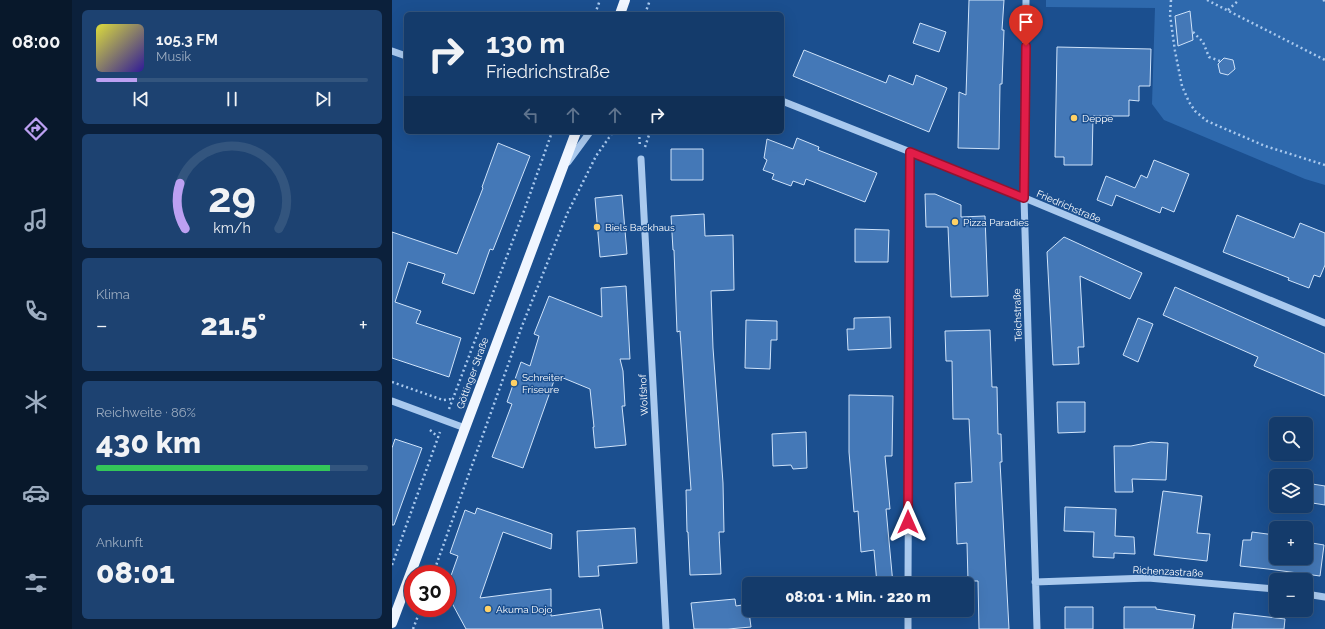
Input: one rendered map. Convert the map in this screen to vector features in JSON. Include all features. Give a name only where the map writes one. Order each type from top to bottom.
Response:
[{"type":"main road","points":[[621,12],[625,0]]},
{"type":"main road","name":"Göttinger Straße","points":[[392,624],[575,134]]},
{"type":"street","name":"Teichstraße","points":[[1026,0],[1024,198],[1036,629]]},
{"type":"street","points":[[392,51],[404,55]]},
{"type":"street","name":"Friedrichstraße","points":[[784,102],[1024,198],[1325,323]]},
{"type":"street","points":[[560,172],[588,134]]},
{"type":"street","points":[[908,577],[910,152]]},
{"type":"street","name":"Wolfshof","points":[[641,159],[666,629]]},
{"type":"street","points":[[392,401],[465,428]]},
{"type":"street","name":"Richenzastraße","points":[[1035,582],[1148,578],[1269,589]]},
{"type":"street","points":[[1313,595],[1325,597]]},
{"type":"street","points":[[908,617],[908,629]]},
{"type":"path","points":[[596,12],[600,0]]},
{"type":"path","points":[[1171,0],[1170,15],[1182,86],[1195,111],[1207,121],[1265,146],[1325,165]]},
{"type":"path","points":[[1207,0],[1325,60]]},
{"type":"path","points":[[1228,10],[1239,0]]},
{"type":"path","points":[[646,12],[649,1]]},
{"type":"path","points":[[1193,32],[1203,42],[1209,57],[1220,61]]},
{"type":"path","points":[[392,565],[452,398],[524,211],[551,134]]},
{"type":"path","points":[[436,565],[522,326],[567,214],[596,156],[612,134]]},
{"type":"path","points":[[392,382],[443,400],[452,398]]},
{"type":"path","points":[[413,629],[418,617]]},
{"type":"shaded area","points":[[1046,0],[1325,0],[1325,185],[1305,179],[1164,120],[1152,104],[1155,8],[1046,7]]},
{"type":"building","points":[[969,0],[1004,0],[999,149],[958,148],[959,92],[966,95]]},
{"type":"building","points":[[1190,11],[1193,40],[1178,46],[1175,16]]},
{"type":"building","points":[[920,23],[946,32],[939,52],[913,43]]},
{"type":"building","points":[[1057,47],[1151,49],[1150,86],[1139,86],[1139,101],[1129,100],[1129,116],[1093,116],[1092,165],[1064,165],[1064,157],[1055,157]]},
{"type":"building","points":[[804,50],[886,83],[889,75],[913,85],[916,75],[947,88],[929,132],[793,76]]},
{"type":"building","points":[[1224,58],[1233,60],[1235,69],[1228,75],[1220,73],[1218,64]]},
{"type":"building","points":[[797,138],[819,147],[818,150],[877,173],[865,202],[806,179],[804,185],[793,181],[791,186],[772,179],[774,174],[763,170],[767,160],[764,158],[767,139],[793,149]]},
{"type":"building","points":[[498,143],[530,156],[493,250],[490,249],[474,294],[442,283],[445,274],[408,262],[395,302],[421,311],[416,323],[461,338],[449,377],[392,358],[392,232],[457,254],[483,188],[482,187]]},
{"type":"building","points":[[671,149],[703,149],[703,180],[671,180]]},
{"type":"building","points":[[1154,160],[1189,174],[1174,212],[1162,207],[1160,213],[1116,195],[1112,206],[1097,200],[1106,176],[1135,188],[1141,175],[1147,178]]},
{"type":"building","points":[[925,194],[935,194],[961,205],[961,217],[985,216],[988,296],[951,297],[948,227],[926,227]]},
{"type":"building","points":[[622,195],[627,254],[600,257],[595,198]]},
{"type":"building","points":[[704,214],[705,236],[733,235],[734,290],[711,291],[713,348],[723,483],[724,532],[719,532],[721,574],[690,575],[686,490],[691,490],[680,331],[677,332],[674,250],[671,216]]},
{"type":"building","points":[[1237,215],[1294,238],[1300,223],[1325,233],[1325,265],[1320,277],[1314,275],[1309,288],[1288,280],[1289,278],[1223,252]]},
{"type":"building","points":[[855,229],[889,230],[888,262],[855,262]]},
{"type":"building","points":[[1064,237],[1142,273],[1130,299],[1080,276],[1084,347],[1078,347],[1079,364],[1053,365],[1047,252]]},
{"type":"building","points":[[626,286],[630,359],[620,359],[623,371],[625,406],[622,406],[626,445],[595,448],[590,389],[556,375],[523,468],[492,457],[512,404],[507,402],[521,362],[530,366],[539,336],[534,334],[549,296],[602,317],[601,288]]},
{"type":"building","points":[[1175,287],[1325,354],[1325,396],[1254,366],[1258,357],[1163,315]]},
{"type":"building","points":[[890,317],[891,348],[848,350],[847,329],[854,329],[854,318]]},
{"type":"building","points":[[1138,318],[1153,324],[1138,362],[1123,355]]},
{"type":"building","points":[[746,320],[777,321],[777,340],[771,340],[770,369],[745,368]]},
{"type":"building","points":[[990,330],[992,387],[997,387],[998,434],[1001,434],[1002,462],[1000,462],[1009,629],[979,629],[978,581],[974,581],[974,577],[968,577],[967,543],[957,544],[955,483],[972,482],[969,419],[953,419],[952,361],[946,361],[945,331]]},
{"type":"building","points":[[849,395],[893,396],[892,456],[885,456],[890,509],[886,509],[892,577],[876,577],[874,550],[861,552],[858,511],[854,512],[849,452]]},
{"type":"building","points":[[1057,402],[1085,402],[1085,432],[1058,433]]},
{"type":"building","points":[[806,432],[807,468],[793,469],[791,465],[773,466],[772,434]]},
{"type":"building","points":[[395,439],[422,448],[394,525],[392,525],[392,448]]},
{"type":"building","points":[[1151,442],[1168,443],[1166,480],[1132,479],[1133,492],[1115,492],[1114,446],[1131,446]]},
{"type":"building","points":[[1313,484],[1325,486],[1325,505],[1313,503]]},
{"type":"building","points":[[1163,491],[1202,496],[1197,533],[1210,534],[1207,561],[1154,555]]},
{"type":"building","points":[[1065,507],[1116,509],[1115,536],[1134,537],[1135,554],[1114,553],[1114,558],[1093,557],[1094,532],[1064,531]]},
{"type":"building","points":[[477,508],[552,534],[551,549],[503,532],[480,598],[551,589],[551,616],[600,609],[603,629],[466,629],[456,611],[455,565],[458,556],[450,553],[465,510],[475,514]]},
{"type":"building","points":[[635,528],[637,563],[598,566],[599,576],[579,577],[577,531]]},
{"type":"building","points":[[1252,532],[1269,534],[1269,565],[1313,565],[1313,543],[1324,545],[1320,576],[1313,575],[1313,573],[1298,573],[1240,566],[1243,540],[1251,540]]},
{"type":"building","points":[[735,599],[736,606],[742,605],[742,617],[750,617],[751,627],[694,629],[691,603]]},
{"type":"building","points":[[1065,607],[1093,607],[1093,629],[1065,629]]},
{"type":"building","points":[[1124,607],[1156,607],[1156,609],[1195,615],[1193,629],[1124,629]]},
{"type":"building","points":[[1234,613],[1285,619],[1284,629],[1232,629]]},
{"type":"place","name":"Deppe","points":[[1074,118]]},
{"type":"place","name":"Pizza Paradies","points":[[955,222]]},
{"type":"place","name":"Biels Backhaus","points":[[597,227]]},
{"type":"place","name":"Schreiter Friseure","points":[[514,383]]},
{"type":"place","name":"Akuma Dojo","points":[[488,609]]},
{"type":"route","points":[[908,522],[910,152],[1024,198],[1026,46]]}]
